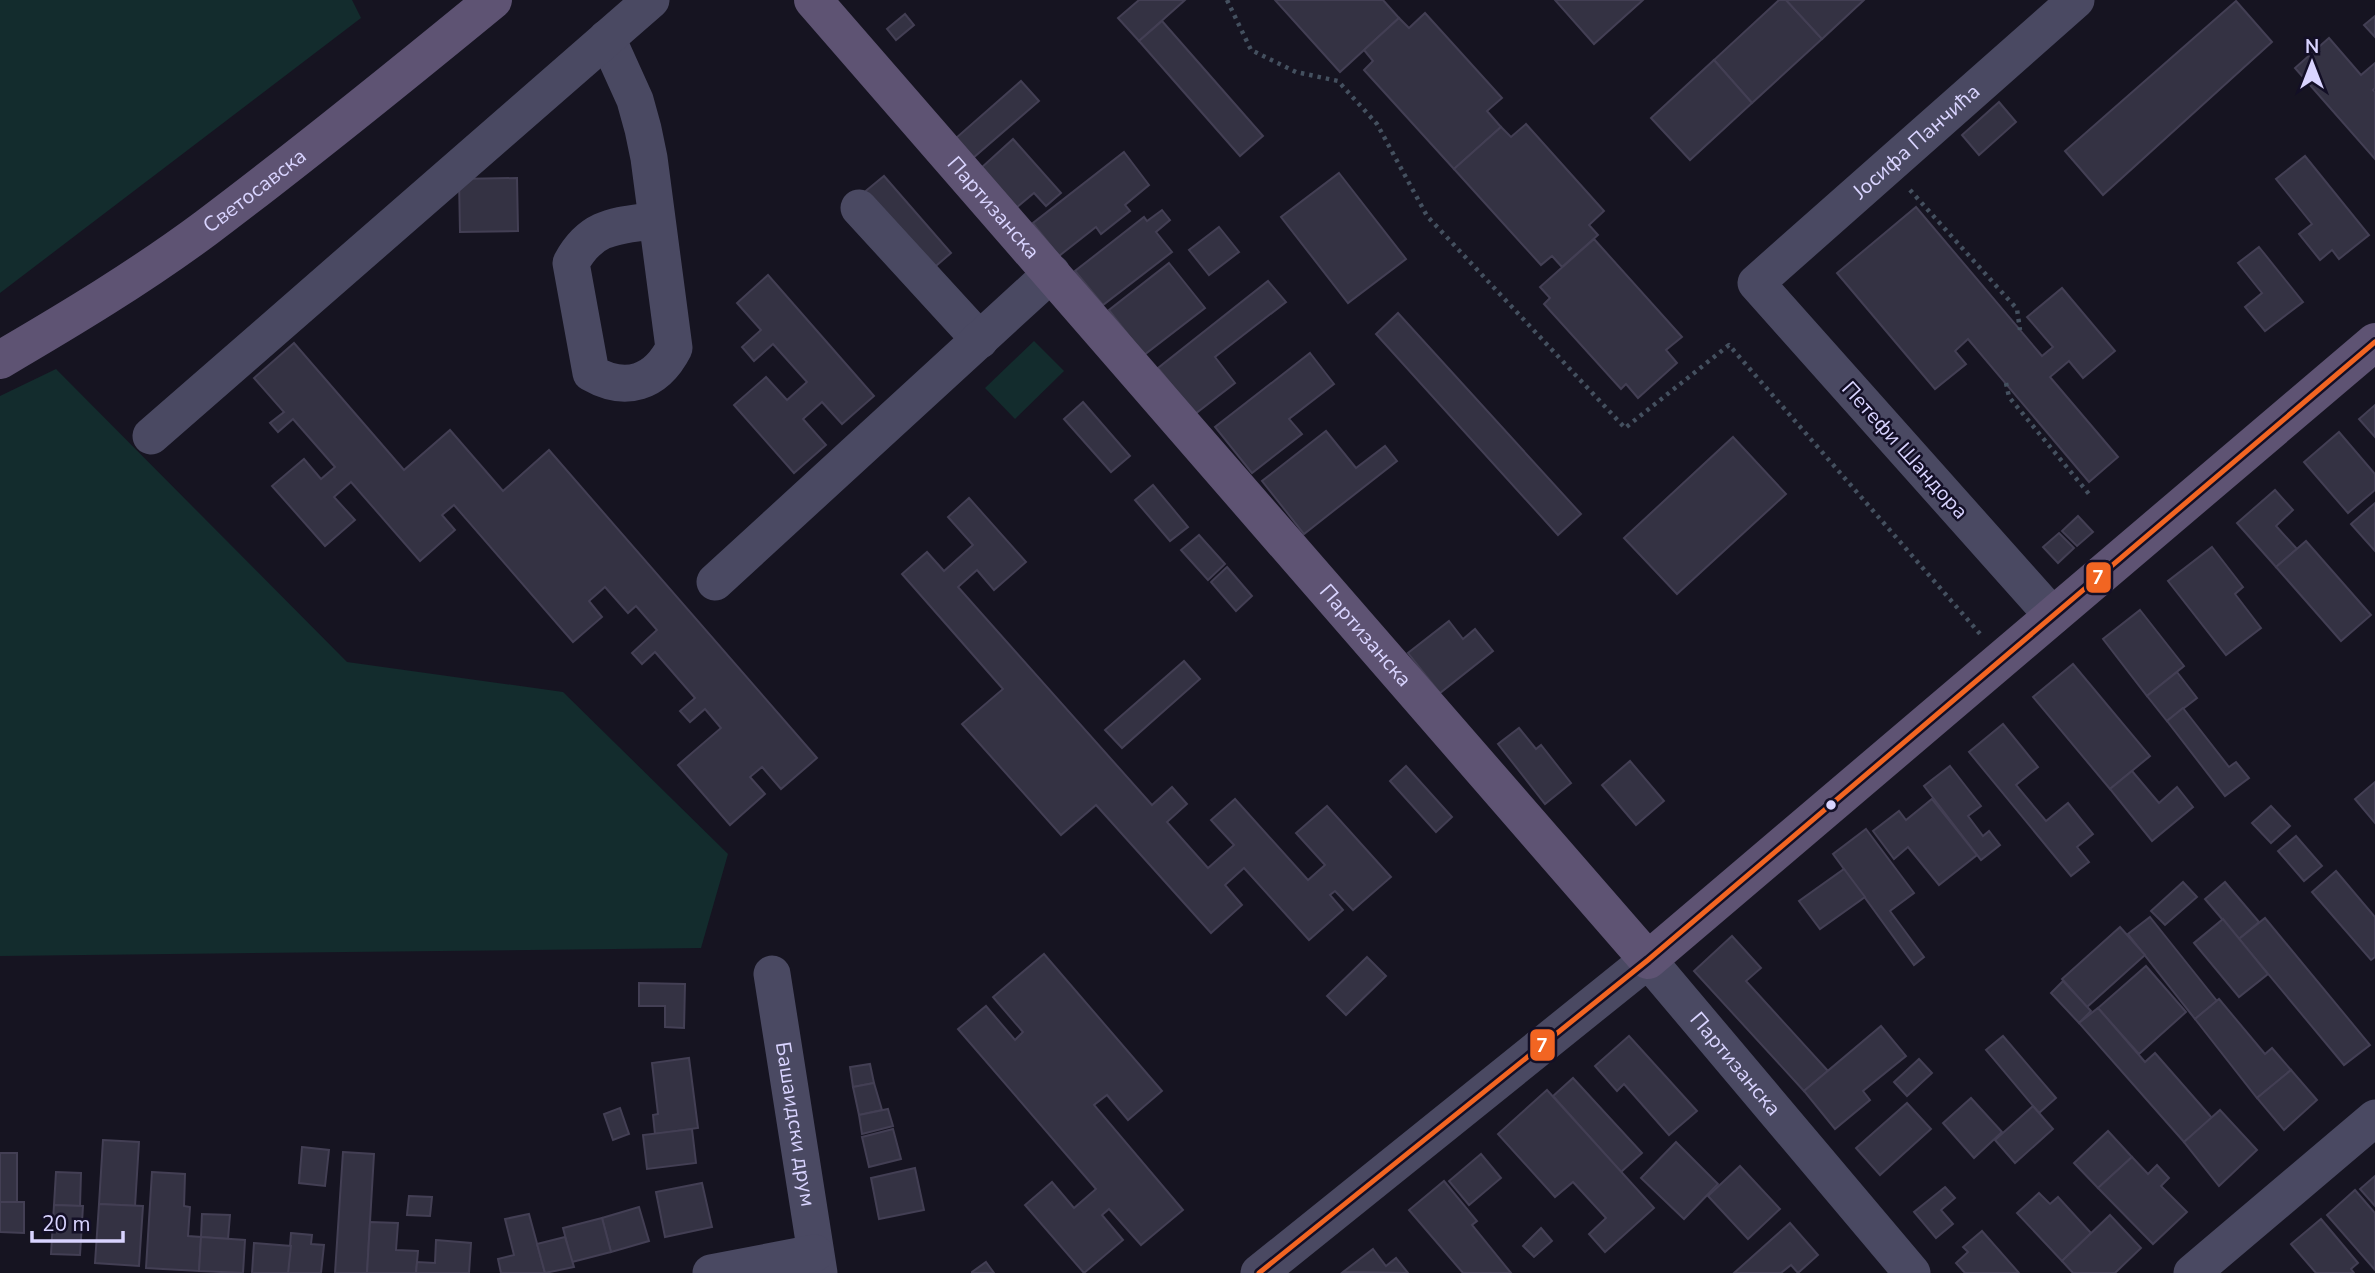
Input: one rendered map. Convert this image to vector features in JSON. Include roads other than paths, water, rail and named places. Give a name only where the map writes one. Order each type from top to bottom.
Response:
[{"type":"main road","name":"Светосавска","points":[[0,360],[74,317],[205,229],[461,14],[493,0]]},
{"type":"main road","name":"Партизанска","points":[[813,0],[1648,960]]},
{"type":"main road","points":[[1648,960],[2375,342]]},
{"type":"street","points":[[151,436],[651,0]]},
{"type":"street","name":"Јосифа Панчића","points":[[1756,283],[2076,0]]},
{"type":"street","points":[[607,38],[622,69],[640,120],[649,158],[657,220]]},
{"type":"street","points":[[859,208],[980,340]]},
{"type":"street","points":[[715,582],[1052,273]]},
{"type":"street","name":"Петефи Шандора","points":[[1756,283],[2053,616]]},
{"type":"street","points":[[1259,1273],[1648,960]]},
{"type":"street","name":"Партизанска","points":[[1648,960],[1912,1273]]},
{"type":"street","name":"Башаидски друм","points":[[772,974],[817,1263]]},
{"type":"street","points":[[2192,1273],[2375,1118]]},
{"type":"street","points":[[711,1273],[817,1263]]}]
